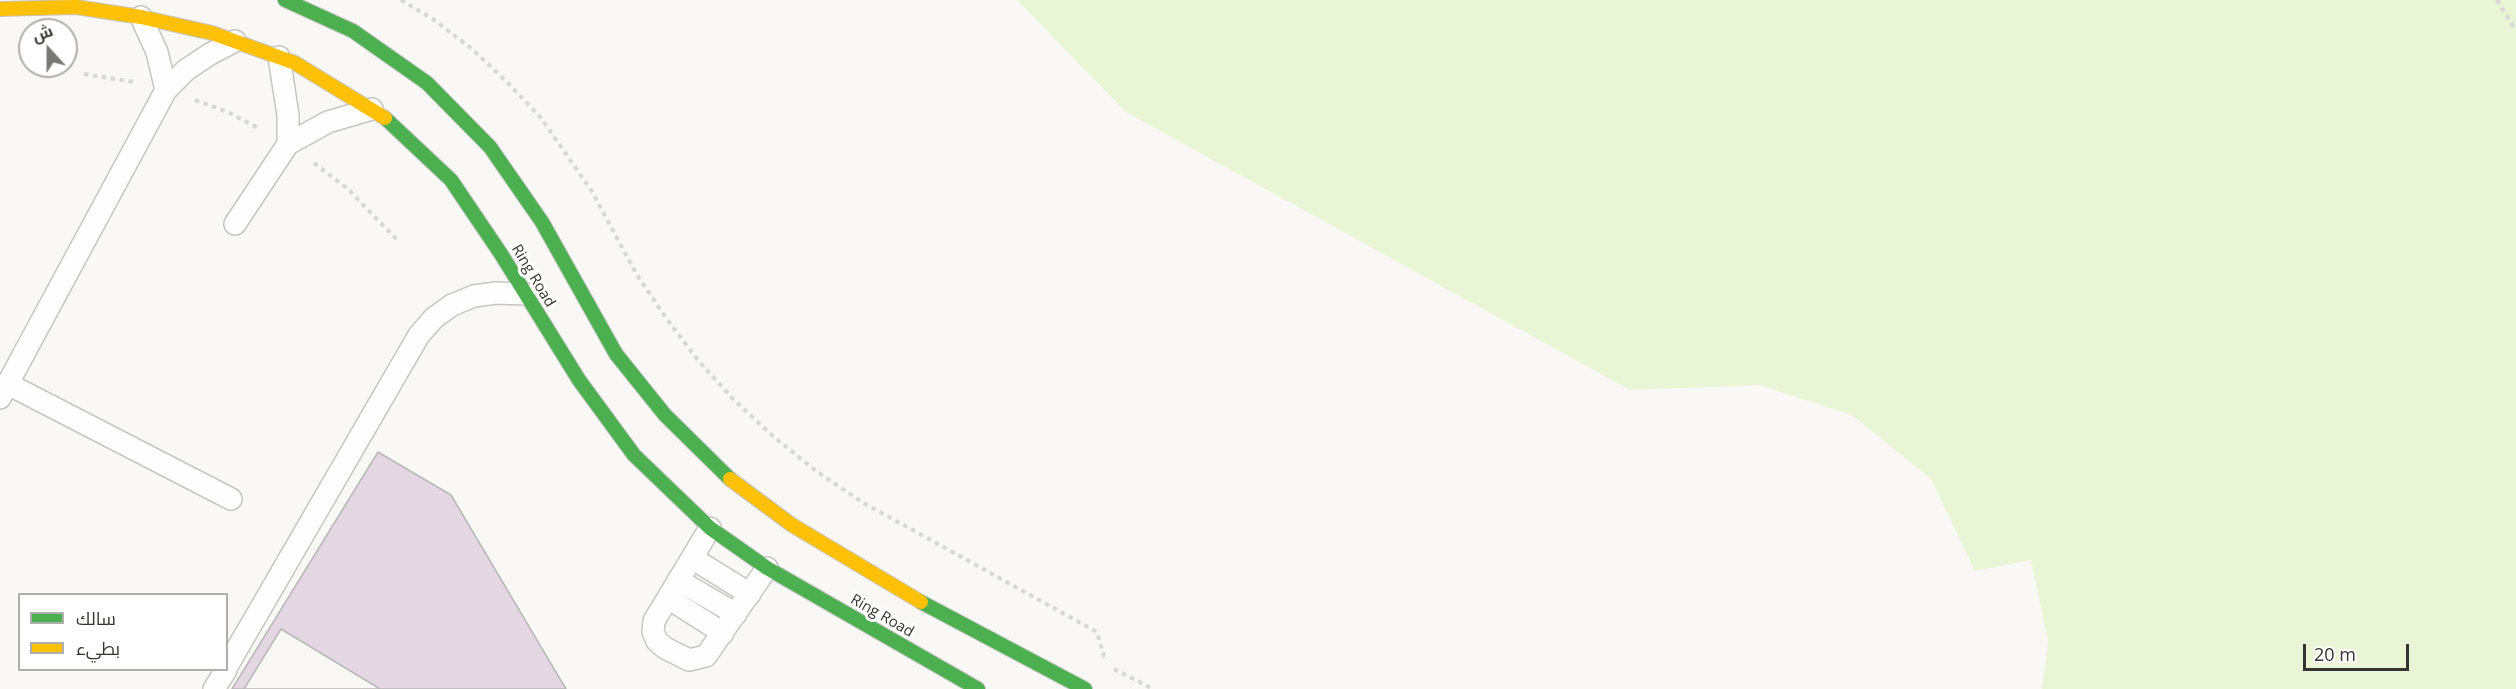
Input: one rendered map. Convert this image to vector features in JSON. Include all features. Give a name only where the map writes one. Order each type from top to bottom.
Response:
[{"type":"street","points":[[285,0],[353,31],[427,83],[490,147],[542,222],[616,354],[665,415],[725,475],[802,531],[928,606],[1085,689]]},
{"type":"street","name":"Ring Road","points":[[0,9],[76,7],[141,17],[212,33],[279,57],[320,77],[387,119],[452,180],[579,380],[634,455],[710,528],[767,568],[978,689]]},
{"type":"lane","points":[[141,17],[157,51],[166,90]]},
{"type":"lane","points":[[231,499],[4,391],[166,90],[186,70],[235,41]]},
{"type":"lane","points":[[279,57],[288,115],[288,144]]},
{"type":"lane","points":[[235,224],[288,144],[328,122],[372,109]]},
{"type":"lane","points":[[228,666],[419,335],[434,318],[452,305],[474,296],[496,293],[525,294]]},
{"type":"lane","points":[[710,528],[654,621],[653,632],[657,641],[665,648],[689,660],[706,656],[767,568]]},
{"type":"lane","points":[[692,558],[750,594]]},
{"type":"lane","points":[[678,580],[736,614]]},
{"type":"lane","points":[[668,598],[723,633]]},
{"type":"lane","points":[[214,689],[225,671]]},
{"type":"path","points":[[402,0],[472,49],[541,118],[591,190],[637,274],[666,318],[712,376],[774,437],[816,471],[862,502],[1097,632],[1106,664],[1153,689]]},
{"type":"path","points":[[2497,0],[2516,31]]},
{"type":"path","points":[[84,74],[166,90],[228,112],[288,144],[348,189],[399,242]]},
{"type":"green space","points":[[1017,0],[2516,0],[2516,689],[2042,689],[2048,642],[2031,560],[1975,571],[1931,479],[1852,415],[1759,385],[1630,390],[1126,112]]},
{"type":"building","points":[[378,452],[451,495],[566,689],[232,689]]},
{"type":"building","points":[[281,629],[380,689],[244,689]]},
{"type":"traffic: fast","points":[[285,0],[353,31],[427,83],[490,147],[542,222],[616,354],[665,415],[730,479]]},
{"type":"traffic: fast","points":[[385,118],[451,180],[501,254],[579,380],[634,455],[710,528],[767,568],[978,689]]},
{"type":"traffic: fast","points":[[921,602],[1085,689]]},
{"type":"traffic: slow","points":[[0,9],[76,7],[141,17],[212,33],[295,63],[385,118]]},
{"type":"traffic: slow","points":[[730,479],[792,525],[921,602]]}]
